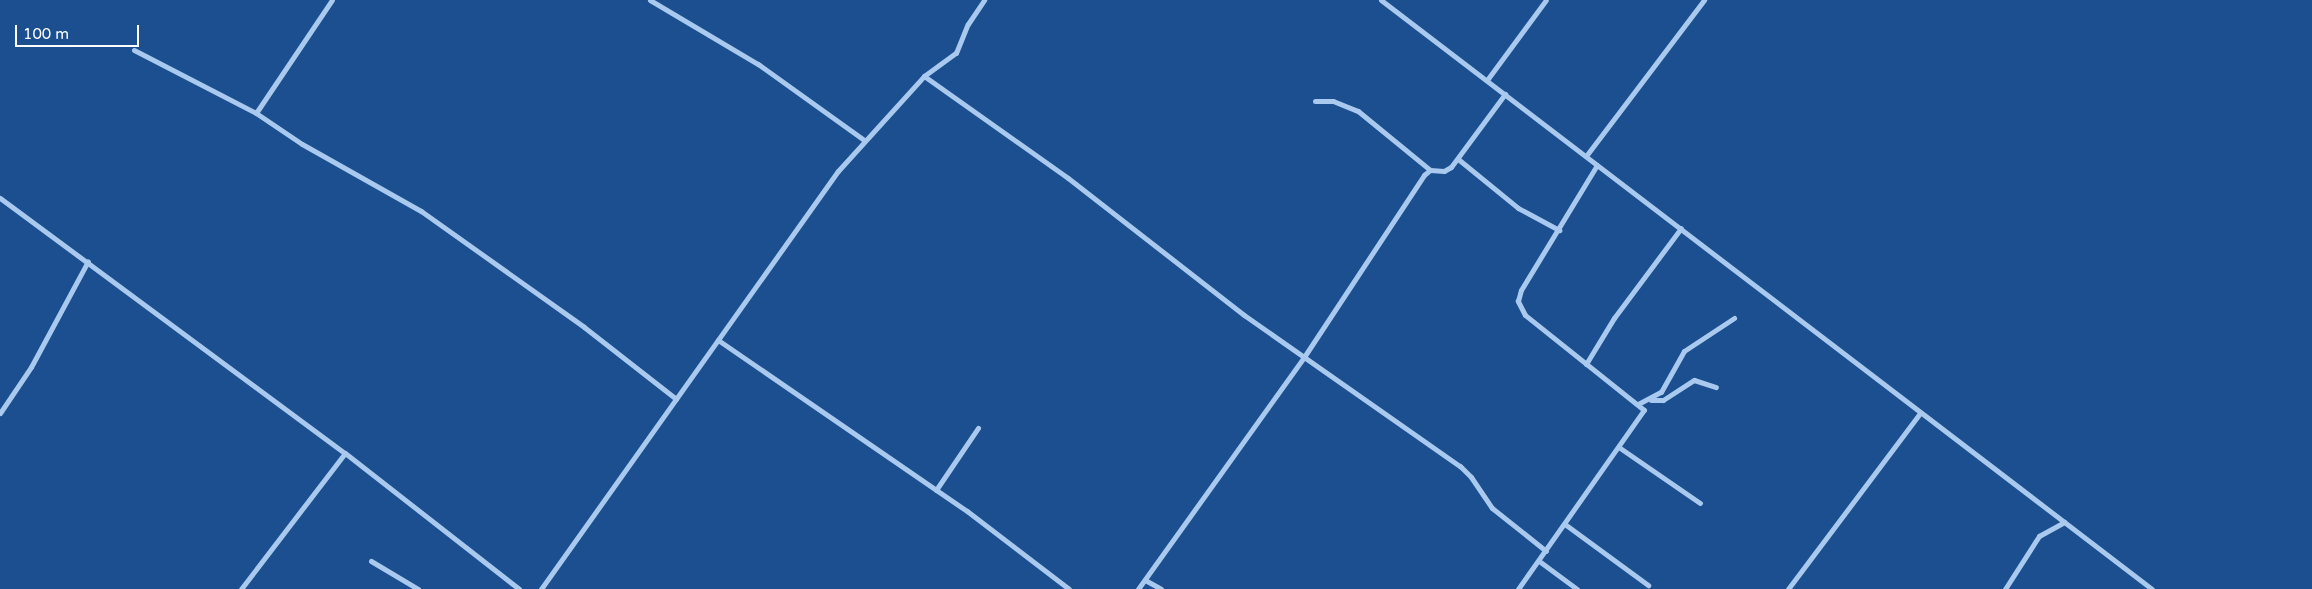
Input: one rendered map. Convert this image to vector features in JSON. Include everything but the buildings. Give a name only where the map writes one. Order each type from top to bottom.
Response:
[{"type":"street","points":[[256,113],[332,0]]},
{"type":"street","points":[[650,0],[758,64],[864,140]]},
{"type":"street","points":[[541,589],[718,340],[864,140],[924,76],[960,48],[968,24],[984,0]]},
{"type":"street","points":[[1381,0],[2152,589]]},
{"type":"street","points":[[1487,80],[1546,0]]},
{"type":"street","points":[[1586,156],[1704,0]]},
{"type":"street","points":[[134,50],[256,113],[302,144],[396,196],[466,240],[676,399]]},
{"type":"street","points":[[924,76],[1068,178],[1246,316],[1466,471],[1492,508],[1546,551]]},
{"type":"street","points":[[1315,102],[1333,100],[1358,111],[1430,170],[1448,170],[1458,160],[1505,94]]},
{"type":"street","points":[[1458,160],[1518,208],[1559,230]]},
{"type":"street","points":[[1518,589],[1620,448],[1643,413],[1638,404],[1525,315],[1518,301],[1521,290],[1597,165]]},
{"type":"street","points":[[1138,589],[1304,357],[1430,170]]},
{"type":"street","points":[[0,198],[88,261],[345,453],[519,589]]},
{"type":"street","points":[[1586,364],[1614,318],[1681,228]]},
{"type":"street","points":[[0,413],[36,360],[88,261]]},
{"type":"street","points":[[1638,404],[1650,400],[1661,392],[1684,350],[1734,318]]},
{"type":"street","points":[[718,340],[969,513],[1069,589]]},
{"type":"street","points":[[1650,400],[1663,400],[1694,380],[1716,387]]},
{"type":"street","points":[[1788,589],[1920,413]]},
{"type":"street","points":[[936,490],[978,428]]},
{"type":"street","points":[[1620,448],[1700,503]]},
{"type":"street","points":[[241,589],[345,453]]},
{"type":"street","points":[[2005,589],[2039,536],[2064,522]]},
{"type":"street","points":[[1566,524],[1648,585]]},
{"type":"street","points":[[371,561],[418,589]]},
{"type":"street","points":[[1539,561],[1577,589]]},
{"type":"street","points":[[1145,580],[1161,589]]}]
